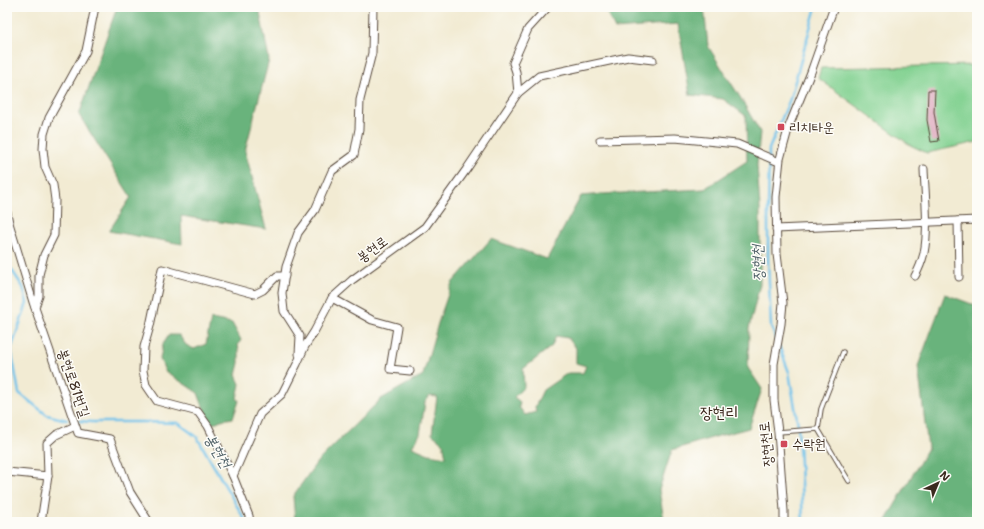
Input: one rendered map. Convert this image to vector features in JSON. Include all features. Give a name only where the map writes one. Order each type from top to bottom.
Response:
[{"type":"street","points":[[35,307],[39,296],[39,275],[44,255],[54,235],[55,200],[53,185],[45,167],[43,149],[44,134],[49,118],[86,51],[94,9],[87,7]]},
{"type":"street","points":[[299,358],[300,336],[284,312],[282,293],[286,267],[298,233],[315,210],[332,171],[354,155],[359,129],[360,100],[372,53],[373,7]]},
{"type":"street","points":[[518,93],[516,72],[513,63],[528,29],[548,7]]},
{"type":"street","name":"장현천로","points":[[784,522],[778,432],[774,400],[774,364],[783,303],[777,254],[777,161],[789,126],[812,72],[834,7]]},
{"type":"street","name":"봉현로","points":[[233,476],[260,414],[282,394],[305,346],[332,298],[352,280],[425,227],[518,93],[540,76],[628,57],[653,60]]},
{"type":"street","points":[[600,140],[683,138],[737,144],[777,161]]},
{"type":"street","points":[[916,276],[924,251],[926,222],[924,169]]},
{"type":"street","name":"봉현로81번길","points":[[7,213],[8,223],[35,307],[78,433],[110,439],[130,492],[149,522]]},
{"type":"street","points":[[776,229],[977,220]]},
{"type":"street","points":[[958,221],[959,277]]},
{"type":"street","points":[[250,522],[250,516],[233,476],[208,426],[198,412],[157,401],[146,385],[143,371],[144,347],[162,269],[255,294],[262,290],[276,276],[285,276]]},
{"type":"street","points":[[332,298],[372,320],[397,328],[390,369],[410,371]]},
{"type":"street","points":[[41,522],[48,476],[47,443],[56,435],[75,426]]},
{"type":"street","points":[[7,472],[48,476]]},
{"type":"lane","points":[[843,352],[821,409],[818,429],[850,481]]},
{"type":"lane","points":[[778,432],[818,429]]},
{"type":"green space","points":[[117,7],[259,7],[269,60],[245,151],[266,229],[181,216],[182,244],[109,231],[131,197],[79,115]]},
{"type":"green space","points":[[607,7],[704,7],[708,46],[760,132],[757,165],[760,208],[760,284],[749,328],[748,368],[762,389],[749,428],[672,450],[659,490],[664,520],[653,522],[295,522],[293,496],[317,462],[381,399],[423,375],[439,320],[452,283],[491,239],[547,259],[581,196],[704,189],[747,161],[746,116],[723,99],[690,95],[678,24],[615,29],[605,9]],"holes":[[[556,336],[568,338],[576,348],[576,363],[586,366],[583,373],[568,373],[543,390],[535,407],[536,412],[525,415],[519,407],[520,402],[514,397],[524,387],[523,369],[552,346]],[[430,396],[437,397],[432,434],[443,443],[446,457],[429,454],[412,447],[420,434],[425,402]]]},
{"type":"green space","points":[[977,65],[977,142],[927,153],[910,145],[818,78],[821,68]]},
{"type":"green space","points":[[945,294],[977,306],[977,522],[885,522],[928,448],[918,366]]},
{"type":"green space","points":[[211,319],[232,323],[241,340],[238,345],[239,363],[236,375],[240,384],[237,398],[239,401],[233,418],[221,420],[212,424],[198,393],[165,371],[160,359],[163,344],[169,335],[179,335],[186,345],[194,349],[206,344]]},
{"type":"building","points":[[928,90],[935,90],[934,112],[939,141],[931,142],[927,120]]},
{"type":"waterway","name":"장현천","points":[[776,340],[771,326],[768,261],[769,149],[790,99],[816,7]]},
{"type":"waterway","name":"봉현천","points":[[7,263],[23,287],[27,303],[11,349],[19,393],[47,415],[67,420]]},
{"type":"waterway","name":"장현천","points":[[779,346],[789,372],[798,425],[803,522]]},
{"type":"waterway","name":"봉현천","points":[[80,421],[178,423],[197,437],[245,520]]},
{"type":"place","name":"리치타운","points":[[781,127]]},
{"type":"place","name":"수락원","points":[[784,444]]},
{"type":"district","name":"장현리","points":[[719,412]]}]
